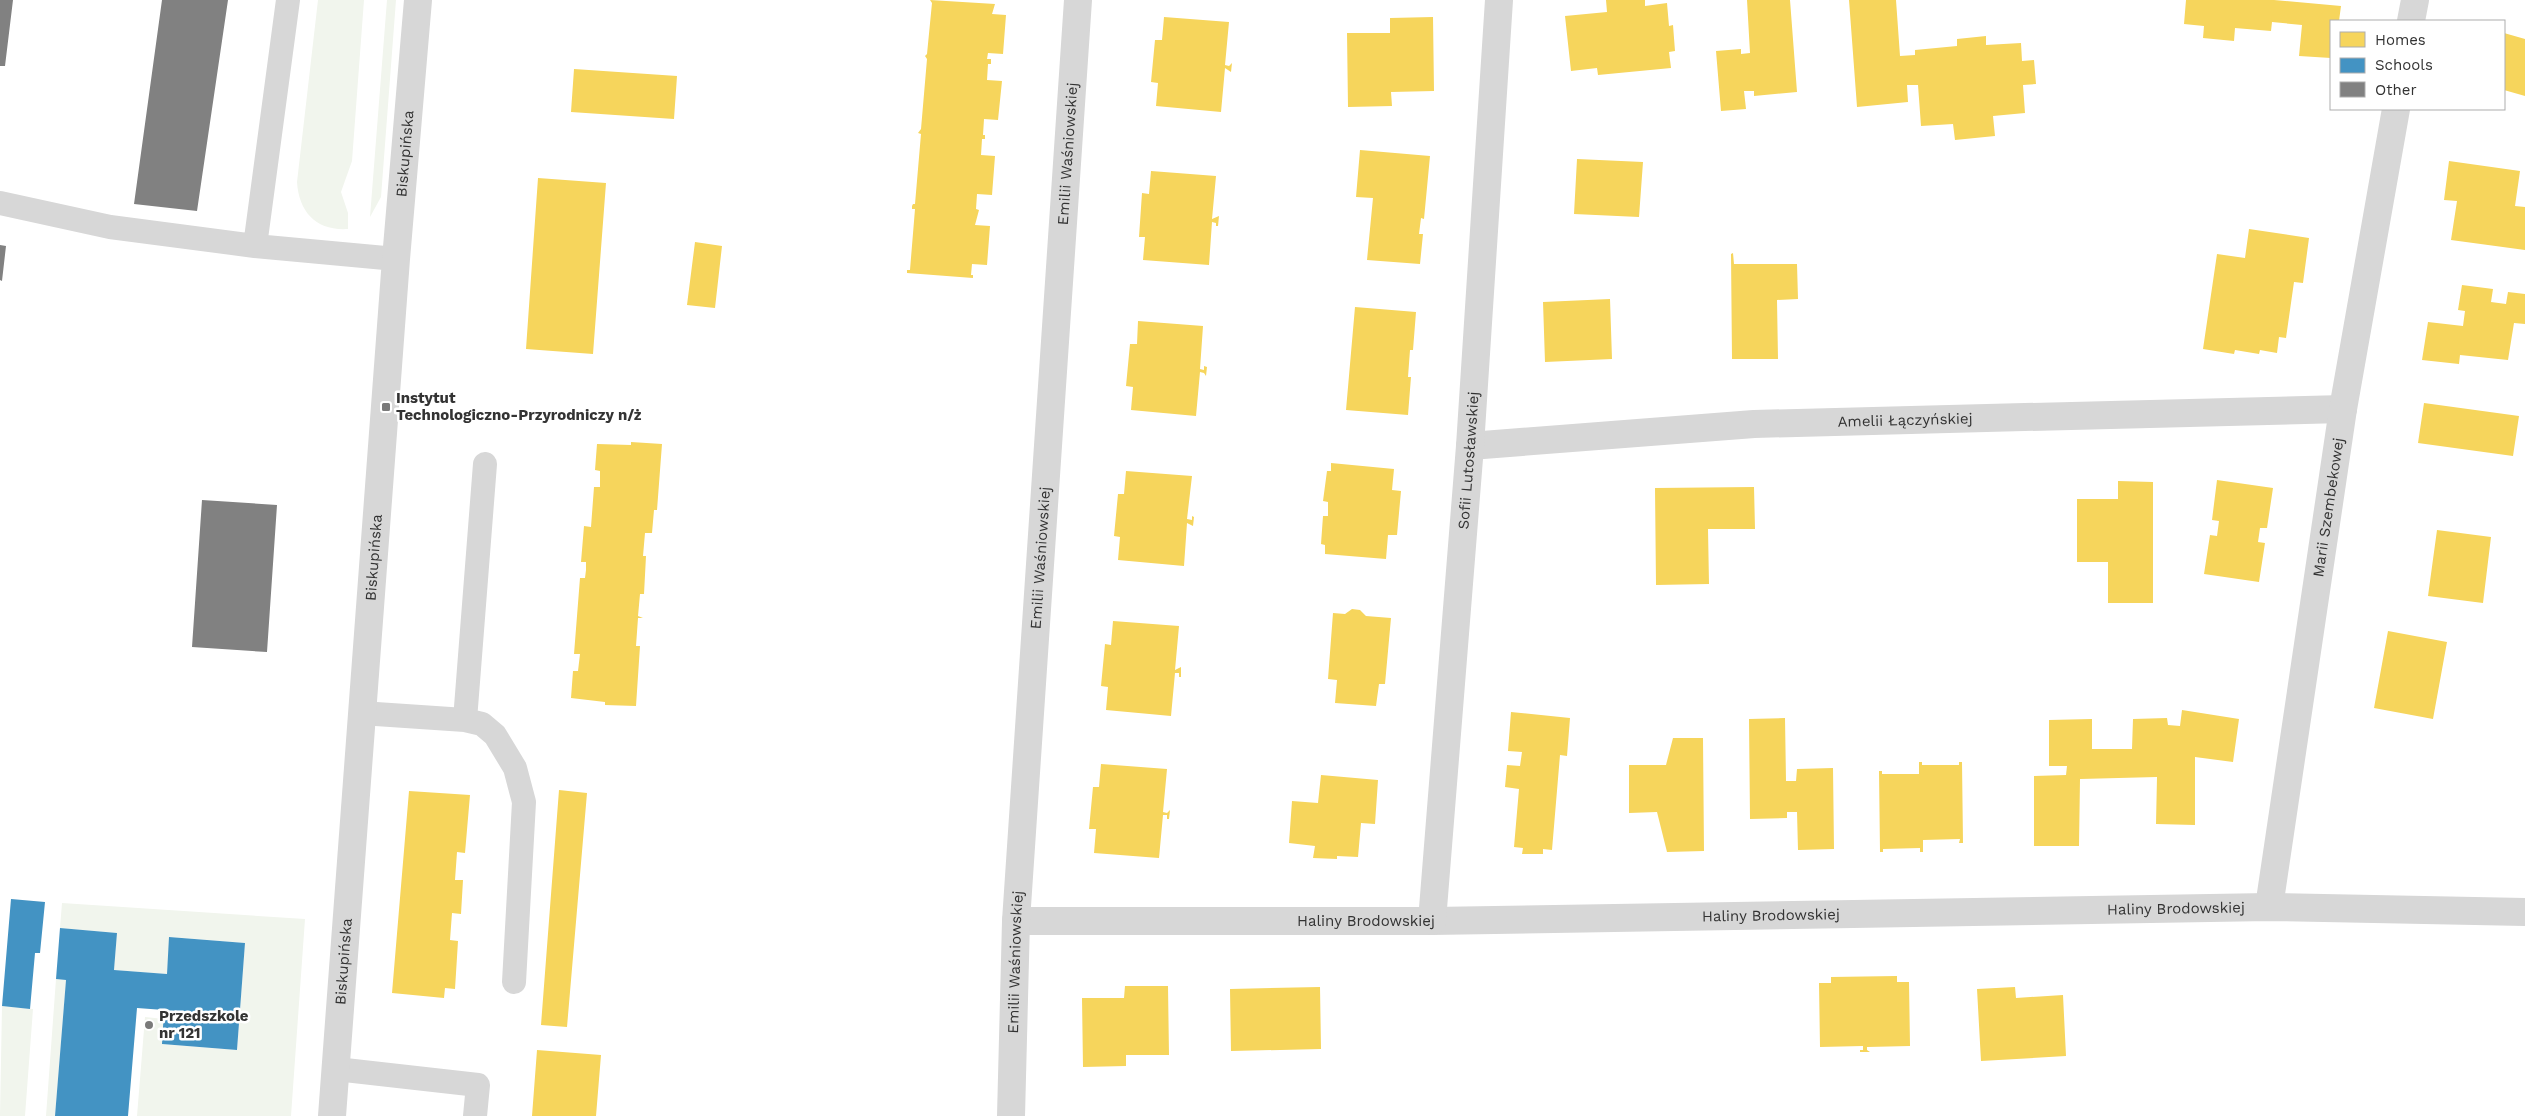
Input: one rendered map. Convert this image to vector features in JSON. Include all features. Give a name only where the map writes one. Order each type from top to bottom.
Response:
[{"type":"street","name":"Biskupińska","points":[[332,1116],[361,713],[418,0]]},
{"type":"street","name":"Emilii Waśniowskiej","points":[[1011,1116],[1016,921],[1078,0]]},
{"type":"street","name":"Sofii Lutosławskiej","points":[[1432,921],[1470,446],[1500,0]]},
{"type":"street","points":[[2411,20],[2415,0]]},
{"type":"street","name":"Marii Szembekowej","points":[[2269,907],[2343,409],[2396,110]]},
{"type":"street","name":"Amelii Łączyńskiej","points":[[1470,446],[1754,424],[2343,409]]},
{"type":"street","name":"Haliny Brodowskiej","points":[[1016,921],[1432,921],[2269,907],[2525,912]]},
{"type":"lane","points":[[255,246],[288,0]]},
{"type":"lane","points":[[0,203],[110,227],[255,246],[396,259]]},
{"type":"lane","points":[[465,720],[485,464]]},
{"type":"lane","points":[[361,713],[465,720],[482,724],[494,735],[515,768],[524,802],[514,982]]},
{"type":"lane","points":[[336,1069],[478,1085],[475,1116]]},
{"type":"shaded area","points":[[318,0],[364,0],[352,161],[341,192],[348,213],[348,229],[327,227],[312,218],[301,203],[298,193],[297,182]]},
{"type":"shaded area","points":[[387,0],[396,0],[381,197],[370,217]]},
{"type":"shaded area","points":[[62,903],[305,919],[291,1116],[137,1116],[145,1017],[164,1019],[162,1044],[237,1050],[245,943],[170,937],[167,974],[114,970],[117,933],[60,928]]},
{"type":"shaded area","points":[[56,979],[66,980],[55,1116],[46,1116]]},
{"type":"shaded area","points":[[2,1006],[33,1009],[25,1116],[0,1116]]},
{"type":"building: Homes","points":[[930,0],[995,4],[992,14],[1006,15],[1003,54],[988,53],[987,59],[991,59],[991,64],[988,64],[987,80],[1002,81],[998,120],[984,119],[983,135],[985,135],[985,139],[982,139],[981,155],[995,156],[992,195],[977,194],[976,209],[979,210],[975,225],[990,226],[987,265],[972,264],[971,275],[973,275],[973,278],[907,273],[907,270],[910,270],[915,209],[912,209],[912,206],[915,204],[921,134],[918,133],[921,129],[927,59],[925,56],[927,54],[932,3]]},
{"type":"building: Homes","points":[[1606,0],[1645,0],[1645,6],[1667,3],[1669,26],[1673,25],[1675,51],[1669,52],[1671,68],[1598,75],[1597,68],[1571,71],[1565,16],[1607,12]]},
{"type":"building: Homes","points":[[1747,0],[1790,0],[1797,92],[1754,96],[1754,91],[1744,91],[1746,109],[1721,111],[1716,51],[1741,49],[1741,54],[1750,53]]},
{"type":"building: Homes","points":[[1849,0],[1896,0],[1900,56],[1915,55],[1915,50],[1957,46],[1957,39],[1986,36],[1986,45],[2021,43],[2022,61],[2034,60],[2036,84],[2023,85],[2025,113],[1993,116],[1995,136],[1955,140],[1953,124],[1921,126],[1918,85],[1907,85],[1908,102],[1857,107]]},
{"type":"building: Homes","points":[[2186,0],[2274,0],[2341,6],[2339,20],[2330,20],[2330,58],[2299,56],[2302,25],[2272,22],[2271,31],[2235,28],[2234,41],[2203,38],[2204,26],[2184,24]]},
{"type":"building: Homes","points":[[1164,17],[1229,22],[1225,65],[1229,66],[1232,63],[1231,72],[1225,68],[1221,112],[1156,106],[1158,83],[1151,82],[1155,40],[1162,40]]},
{"type":"building: Homes","points":[[1433,17],[1434,91],[1391,92],[1392,106],[1348,107],[1347,33],[1390,33],[1390,18]]},
{"type":"building: Homes","points":[[2505,33],[2525,39],[2525,96],[2505,90]]},
{"type":"building: Homes","points":[[574,69],[677,76],[674,119],[571,112]]},
{"type":"building: Homes","points":[[1360,150],[1430,156],[1424,219],[1421,218],[1419,234],[1423,234],[1420,264],[1367,260],[1373,198],[1356,197]]},
{"type":"building: Homes","points":[[1577,159],[1643,162],[1639,217],[1574,214]]},
{"type":"building: Homes","points":[[2449,161],[2520,171],[2515,206],[2525,207],[2525,250],[2451,240],[2457,201],[2444,200]]},
{"type":"building: Homes","points":[[1151,171],[1216,176],[1212,219],[1219,216],[1218,226],[1212,222],[1209,265],[1143,260],[1145,237],[1139,237],[1142,193],[1149,194]]},
{"type":"building: Homes","points":[[538,178],[606,183],[593,354],[526,349]]},
{"type":"building: Homes","points":[[2249,229],[2309,238],[2303,283],[2294,282],[2286,338],[2279,337],[2277,353],[2260,350],[2259,354],[2235,350],[2234,354],[2203,349],[2217,254],[2245,258]]},
{"type":"building: Homes","points":[[695,242],[722,246],[715,308],[687,305]]},
{"type":"building: Homes","points":[[1733,253],[1734,264],[1797,264],[1798,299],[1777,300],[1778,359],[1732,359],[1731,254]]},
{"type":"building: Homes","points":[[2462,285],[2493,289],[2491,302],[2506,304],[2508,292],[2525,294],[2525,324],[2514,323],[2508,360],[2460,355],[2459,364],[2422,360],[2428,322],[2463,326],[2465,311],[2458,310]]},
{"type":"building: Homes","points":[[1610,299],[1612,359],[1545,362],[1543,302]]},
{"type":"building: Homes","points":[[1355,307],[1416,312],[1413,350],[1410,350],[1408,377],[1411,377],[1408,415],[1346,410]]},
{"type":"building: Homes","points":[[1138,321],[1203,326],[1200,369],[1204,370],[1204,366],[1207,367],[1206,376],[1200,372],[1196,416],[1131,410],[1133,387],[1126,386],[1130,344],[1137,344]]},
{"type":"building: Homes","points":[[2424,403],[2519,416],[2513,456],[2418,443]]},
{"type":"building: Homes","points":[[631,442],[662,444],[657,510],[654,510],[652,533],[645,533],[643,556],[646,556],[644,594],[640,594],[638,616],[643,618],[638,618],[636,646],[640,646],[636,706],[605,705],[605,702],[571,698],[573,671],[578,671],[580,654],[574,654],[580,578],[585,578],[586,570],[586,562],[581,562],[584,526],[591,527],[594,487],[600,487],[600,471],[595,470],[597,444],[631,445]]},
{"type":"building: Homes","points":[[1331,463],[1394,469],[1392,490],[1401,491],[1397,535],[1388,535],[1386,559],[1325,554],[1325,545],[1321,544],[1323,516],[1328,516],[1328,502],[1323,501],[1327,471],[1331,471]]},
{"type":"building: Homes","points":[[1126,471],[1192,476],[1187,519],[1192,520],[1192,516],[1194,517],[1193,526],[1187,523],[1184,566],[1118,560],[1120,537],[1114,536],[1118,494],[1124,494]]},
{"type":"building: Homes","points":[[2217,480],[2273,488],[2267,528],[2260,528],[2258,542],[2265,543],[2259,582],[2204,574],[2210,535],[2217,536],[2219,521],[2212,520]]},
{"type":"building: Homes","points":[[2118,481],[2153,482],[2153,603],[2108,603],[2108,562],[2077,562],[2077,499],[2118,499]]},
{"type":"building: Homes","points":[[1754,487],[1755,529],[1708,529],[1709,584],[1656,585],[1655,488]]},
{"type":"building: Homes","points":[[2437,530],[2491,537],[2483,603],[2428,596]]},
{"type":"building: Homes","points":[[1352,609],[1360,610],[1366,616],[1391,618],[1385,684],[1379,684],[1376,706],[1335,703],[1337,680],[1328,679],[1333,613],[1345,614]]},
{"type":"building: Homes","points":[[1113,621],[1179,626],[1175,670],[1181,667],[1181,677],[1179,677],[1179,673],[1175,673],[1171,716],[1106,710],[1108,687],[1101,686],[1105,644],[1111,645]]},
{"type":"building: Homes","points":[[2388,631],[2447,642],[2433,719],[2374,708]]},
{"type":"building: Homes","points":[[2182,710],[2239,719],[2233,762],[2195,757],[2195,825],[2156,824],[2157,777],[2080,779],[2079,846],[2034,846],[2034,776],[2066,775],[2067,766],[2049,766],[2049,720],[2092,719],[2092,749],[2132,749],[2133,719],[2167,718],[2168,725],[2180,726]]},
{"type":"building: Homes","points":[[1511,712],[1570,718],[1567,756],[1560,755],[1552,850],[1543,849],[1543,854],[1522,854],[1523,848],[1514,847],[1519,789],[1505,787],[1507,765],[1520,766],[1522,752],[1508,751]]},
{"type":"building: Homes","points":[[1785,718],[1786,781],[1796,781],[1797,769],[1833,768],[1834,849],[1798,850],[1797,812],[1787,812],[1787,818],[1750,819],[1749,719]]},
{"type":"building: Homes","points":[[1673,738],[1703,738],[1704,851],[1667,852],[1657,812],[1629,813],[1629,765],[1666,765]]},
{"type":"building: Homes","points":[[1919,762],[1922,762],[1922,765],[1959,765],[1959,762],[1962,762],[1963,843],[1959,843],[1960,839],[1923,840],[1923,852],[1920,852],[1920,848],[1883,849],[1883,852],[1880,852],[1879,771],[1882,771],[1882,774],[1919,774]]},
{"type":"building: Homes","points":[[1101,764],[1167,769],[1163,812],[1167,813],[1170,810],[1169,819],[1167,819],[1167,815],[1163,815],[1159,858],[1094,853],[1096,829],[1089,829],[1093,787],[1099,787]]},
{"type":"building: Homes","points":[[1321,775],[1378,780],[1375,824],[1361,823],[1358,857],[1337,856],[1337,859],[1313,858],[1315,846],[1289,843],[1292,801],[1318,803]]},
{"type":"building: Homes","points":[[559,790],[587,793],[567,1027],[541,1025]]},
{"type":"building: Homes","points":[[409,791],[470,795],[465,853],[457,852],[455,880],[463,880],[461,914],[452,913],[450,940],[458,941],[455,989],[445,988],[444,998],[392,993]]},
{"type":"building: Homes","points":[[1897,976],[1897,982],[1909,982],[1910,1046],[1867,1047],[1867,1050],[1870,1052],[1860,1052],[1860,1050],[1863,1050],[1863,1046],[1820,1047],[1819,983],[1831,983],[1831,977]]},
{"type":"building: Homes","points":[[1125,986],[1168,986],[1169,1055],[1126,1055],[1126,1066],[1083,1067],[1082,998],[1124,998]]},
{"type":"building: Homes","points":[[1320,987],[1321,1049],[1231,1051],[1230,989]]},
{"type":"building: Homes","points":[[2015,987],[2016,998],[2063,995],[2066,1056],[1981,1061],[1977,989]]},
{"type":"building: Homes","points":[[537,1050],[601,1055],[596,1116],[532,1116]]},
{"type":"building: Schools","points":[[11,899],[45,902],[40,953],[35,953],[30,1009],[2,1006]]},
{"type":"building: Schools","points":[[60,928],[117,933],[114,970],[167,974],[169,937],[245,943],[237,1050],[162,1044],[164,1010],[137,1008],[128,1116],[55,1116],[66,980],[56,979]]},
{"type":"building: Other","points":[[0,0],[13,0],[5,66],[0,66]]},
{"type":"building: Other","points":[[162,0],[228,0],[197,211],[134,204]]},
{"type":"building: Other","points":[[0,245],[6,246],[2,281],[0,280]]},
{"type":"building: Other","points":[[202,500],[277,505],[267,652],[192,647]]},
{"type":"place","name":"Instytut Technologiczno-Przyrodniczy n/ż","points":[[386,407]]},
{"type":"place","name":"Przedszkole nr 121","points":[[149,1025]]}]
